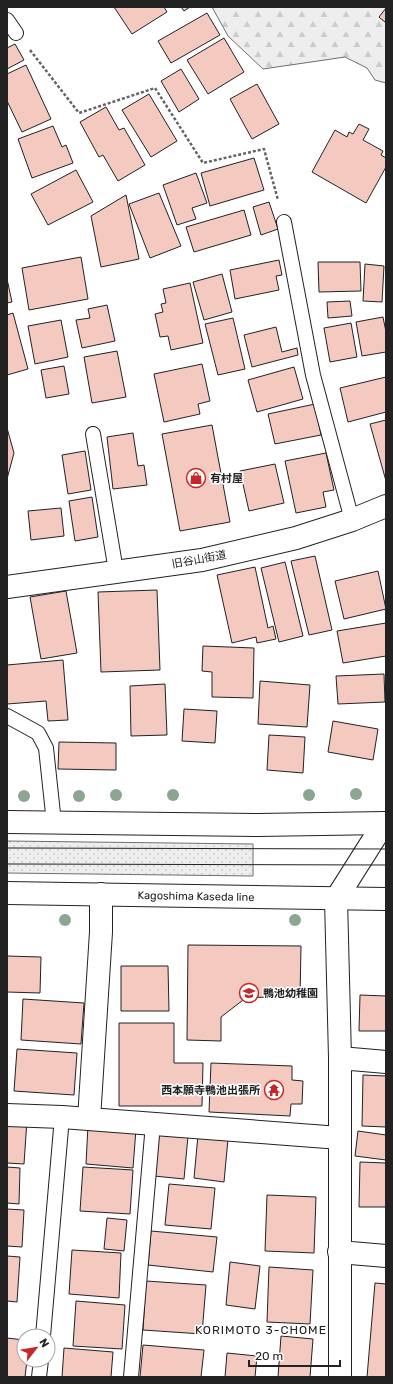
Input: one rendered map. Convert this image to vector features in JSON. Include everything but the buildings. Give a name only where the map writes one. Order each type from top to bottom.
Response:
[{"type":"street","name":"旧谷山街道","points":[[7,587],[202,560],[296,538],[352,520],[386,506]]},
{"type":"street","points":[[7,822],[275,825],[385,819]]},
{"type":"street","points":[[340,1377],[340,1058],[336,899],[385,819]]},
{"type":"street","name":"Kagoshima Kaseda line","points":[[7,893],[386,899]]},
{"type":"street","points":[[89,1119],[101,932],[101,894]]},
{"type":"street","points":[[340,1058],[386,1062]]},
{"type":"street","points":[[7,1115],[62,1117],[340,1138]]},
{"type":"street","points":[[339,1252],[386,1256]]},
{"type":"lane","points":[[7,20],[16,33]]},
{"type":"lane","points":[[284,222],[313,375],[352,520]]},
{"type":"lane","points":[[93,434],[116,571]]},
{"type":"lane","points":[[7,716],[38,733],[46,748],[54,823]]},
{"type":"lane","points":[[44,1328],[62,1117]]},
{"type":"lane","points":[[131,1377],[153,1124]]},
{"type":"path","points":[[16,33],[79,113],[155,88],[203,163],[264,149],[284,222]]},
{"type":"green space","points":[[212,7],[386,7],[386,83],[375,80],[367,68],[345,57],[263,69],[228,36]]},
{"type":"green space","points":[[7,841],[253,844],[253,876],[7,873]]},
{"type":"tram line","points":[[7,848],[386,849]]},
{"type":"tram line","points":[[7,864],[386,865]]},
{"type":"place","name":"有村屋","points":[[196,478]]},
{"type":"place","name":"鴨池幼稚園","points":[[249,993]]},
{"type":"place","name":"西本願寺鴨池出張所","points":[[274,1090]]},
{"type":"district","name":"KORIMOTO 3-CHOME","points":[[261,1330]]}]
